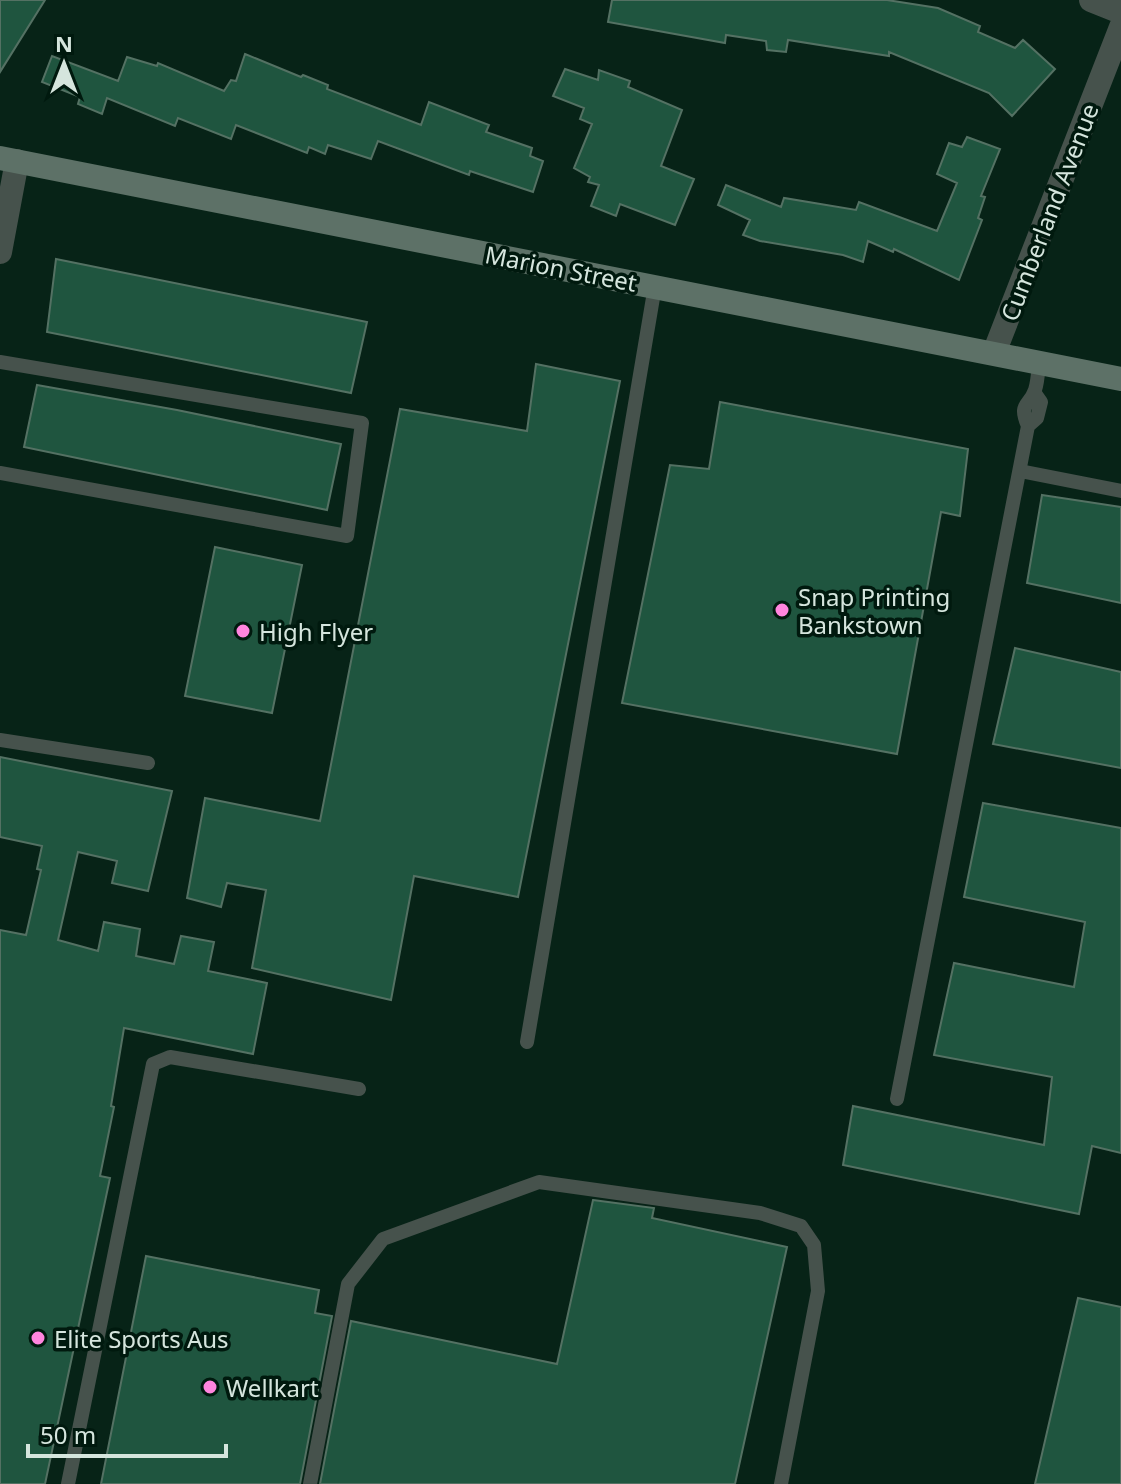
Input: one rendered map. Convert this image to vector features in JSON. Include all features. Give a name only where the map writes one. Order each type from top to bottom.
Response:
[{"type":"main road","name":"Marion Street","points":[[9,160],[1121,379]]},
{"type":"street","points":[[1091,0],[1121,12]]},
{"type":"street","name":"Cumberland Avenue","points":[[994,353],[1121,27]]},
{"type":"street","points":[[0,252],[9,160]]},
{"type":"lane","points":[[527,1042],[655,286]]},
{"type":"lane","points":[[0,362],[362,423],[347,536],[0,473]]},
{"type":"lane","points":[[897,1099],[1020,471],[1028,426],[1023,415],[1026,401],[1034,392],[1039,362]]},
{"type":"lane","points":[[1020,471],[1121,491]]},
{"type":"lane","points":[[6,741],[148,763]]},
{"type":"lane","points":[[68,1484],[153,1064],[170,1057],[359,1089]]},
{"type":"lane","points":[[310,1484],[348,1284],[370,1254],[383,1239],[539,1182],[760,1213],[801,1226],[814,1245],[818,1291],[781,1484]]},
{"type":"building","points":[[0,0],[45,0],[0,72]]},
{"type":"building","points":[[612,0],[887,0],[938,8],[980,26],[978,32],[1015,48],[1023,40],[1055,69],[1012,116],[989,93],[889,52],[889,56],[788,40],[786,52],[767,50],[766,41],[726,35],[725,43],[608,22]]},
{"type":"building","points":[[245,54],[421,125],[429,102],[489,125],[486,132],[532,148],[530,156],[543,161],[533,192],[470,171],[469,175],[378,141],[371,159],[328,145],[325,154],[309,147],[307,153],[236,125],[231,139],[178,118],[175,126],[107,98],[102,114],[78,104],[80,97],[42,82],[52,56],[118,81],[127,57],[157,66],[158,63],[224,91],[231,80],[236,81]]},
{"type":"building","points":[[565,69],[598,80],[599,70],[630,81],[628,87],[682,110],[661,166],[694,179],[675,225],[620,204],[616,216],[591,206],[599,185],[588,182],[590,177],[574,168],[592,124],[580,119],[584,108],[553,96]]},
{"type":"building","points":[[967,137],[1000,149],[981,196],[985,197],[978,218],[982,220],[959,280],[894,249],[893,252],[868,241],[863,262],[843,255],[760,241],[743,235],[750,220],[718,205],[726,185],[781,207],[784,198],[856,210],[859,202],[937,231],[957,183],[937,174],[949,143],[962,147]]},
{"type":"building","points":[[56,259],[367,322],[351,393],[47,332]]},
{"type":"building","points":[[536,364],[620,381],[518,897],[414,876],[391,1000],[252,968],[266,890],[227,883],[221,907],[187,898],[205,798],[320,821],[400,409],[527,431]]},
{"type":"building","points":[[37,385],[341,444],[327,510],[24,447]]},
{"type":"building","name":"Snap Printing Bankstown","points":[[720,402],[968,449],[960,516],[941,512],[897,754],[622,703],[670,465],[709,469]]},
{"type":"building","points":[[1042,495],[1121,507],[1121,603],[1027,583]]},
{"type":"building","name":"High Flyer","points":[[215,547],[302,565],[272,713],[185,696]]},
{"type":"building","points":[[1015,648],[1121,672],[1121,768],[993,744]]},
{"type":"building","points":[[0,757],[172,791],[148,891],[112,883],[117,861],[78,852],[58,940],[98,951],[104,922],[140,929],[136,956],[174,964],[181,936],[214,942],[208,971],[267,983],[253,1054],[124,1028],[111,1106],[114,1107],[100,1176],[110,1178],[45,1484],[0,1484],[0,930],[26,935],[41,870],[37,869],[42,846],[0,837]]},
{"type":"building","points":[[983,803],[1121,828],[1121,1153],[1092,1146],[1079,1214],[843,1165],[853,1106],[1044,1145],[1052,1077],[934,1055],[954,963],[1074,987],[1085,922],[964,897]]},
{"type":"building","points":[[593,1200],[654,1208],[652,1218],[787,1247],[735,1484],[320,1484],[351,1321],[557,1364]]},
{"type":"building","name":"Wellkart","points":[[146,1256],[319,1290],[315,1313],[332,1316],[300,1484],[101,1484]]},
{"type":"building","points":[[1078,1298],[1121,1307],[1121,1484],[1035,1484]]},
{"type":"place","name":"Snap Printing Bankstown","points":[[782,610]]},
{"type":"place","name":"High Flyer","points":[[243,631]]},
{"type":"place","name":"Elite Sports Aus","points":[[38,1338]]},
{"type":"place","name":"Wellkart","points":[[210,1387]]}]
